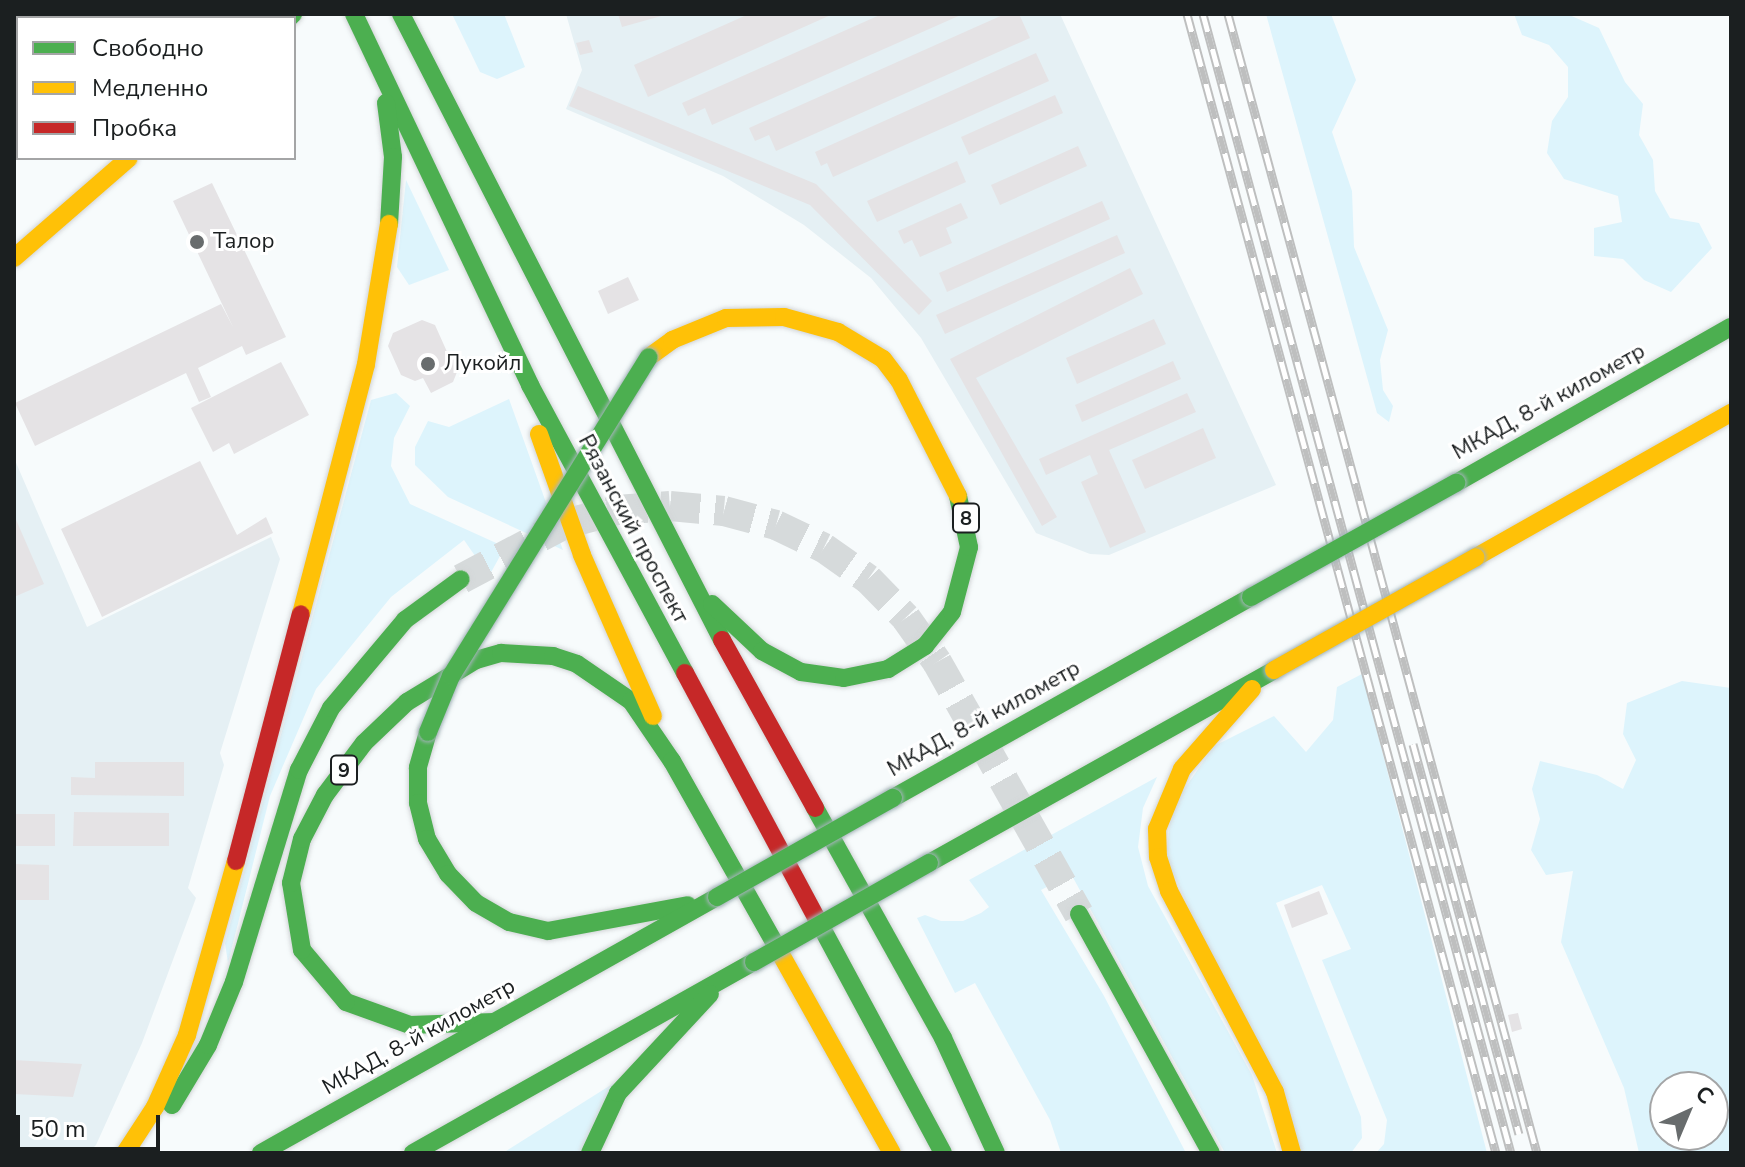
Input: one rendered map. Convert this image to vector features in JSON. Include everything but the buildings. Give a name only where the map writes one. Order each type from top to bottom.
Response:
[{"type":"main road","name":"Рязанский проспект","points":[[354,14],[530,385],[895,1055],[943,1153]]},
{"type":"main road","name":"Рязанский проспект","points":[[401,14],[680,565],[943,1038],[995,1150]]},
{"type":"main road","points":[[125,1153],[161,1092],[207,971],[366,364],[391,213],[393,157],[383,77]]},
{"type":"main road","points":[[14,258],[127,160]]},
{"type":"main road","name":"8","points":[[680,565],[719,613],[781,663],[822,677],[867,675],[907,659],[940,630],[961,591],[968,525],[955,481],[899,380],[883,359],[860,342],[812,320],[755,315],[698,327],[649,357],[451,676],[428,732],[418,768],[418,803],[427,839],[448,874],[476,903],[509,922],[548,931],[591,926],[717,897]]},
{"type":"main road","name":"МКАД, 8-й километр","points":[[261,1153],[1731,327]]},
{"type":"main road","points":[[530,385],[541,444],[577,541],[672,761],[892,1153]]},
{"type":"main road","points":[[413,1153],[1731,413]]},
{"type":"main road","points":[[1619,476],[1731,436]]},
{"type":"main road","points":[[132,1153],[186,1086],[208,1045],[234,982],[299,770],[331,708],[405,620],[461,579]]},
{"type":"main road","name":"9","points":[[494,1022],[388,1021],[346,1002],[314,969],[295,928],[291,883],[302,839],[325,795],[364,743],[407,702],[450,671],[501,653],[553,656],[608,682],[631,701],[672,761]]},
{"type":"main road","points":[[1274,670],[1234,705],[1182,769],[1157,829],[1158,857],[1169,891],[1275,1092],[1292,1153]]},
{"type":"main road","points":[[1079,914],[1211,1153]]},
{"type":"main road","points":[[590,1153],[618,1093],[652,1052],[707,996],[754,962]]},
{"type":"main road","points":[[443,1153],[598,1049]]},
{"type":"shaded area","points":[[452,14],[504,14],[525,67],[497,79],[480,72]]},
{"type":"shaded area","points":[[566,14],[1060,14],[1276,485],[1109,555],[1090,554],[1036,533],[921,338],[871,278],[804,225],[723,176],[566,109],[582,70]]},
{"type":"shaded area","points":[[1266,14],[1331,14],[1356,80],[1332,132],[1352,191],[1354,247],[1388,330],[1380,360],[1383,390],[1393,406],[1389,422],[1377,413]]},
{"type":"shaded area","points":[[1514,14],[1567,14],[1599,28],[1625,82],[1643,104],[1639,135],[1653,160],[1655,191],[1670,218],[1699,223],[1712,248],[1671,292],[1644,280],[1623,259],[1594,256],[1594,228],[1622,222],[1618,196],[1564,179],[1547,153],[1552,121],[1568,97],[1568,67],[1549,45],[1522,35]]},
{"type":"shaded area","points":[[406,180],[449,270],[409,285],[397,267]]},
{"type":"shaded area","points":[[396,393],[410,406],[394,438],[391,466],[410,504],[505,547],[489,576],[464,540],[391,597],[316,689],[270,796],[228,963],[225,943],[371,400]]},
{"type":"shaded area","points":[[509,399],[563,550],[448,497],[415,465],[415,447],[428,421],[449,427]]},
{"type":"shaded area","points":[[14,458],[87,627],[271,537],[280,559],[220,753],[224,765],[188,888],[196,898],[142,1043],[96,1145],[88,1153],[14,1153]]},
{"type":"shaded area","points":[[1362,674],[1487,1153],[1376,1153],[1384,1144],[1387,1120],[1322,960],[1351,949],[1322,885],[1276,903],[1361,1117],[1362,1138],[1351,1153],[1299,1153],[1166,857],[1172,807],[1214,746],[1274,716],[1306,752],[1333,720],[1337,687]]},
{"type":"shaded area","points":[[1682,681],[1731,688],[1731,1153],[1639,1153],[1624,1088],[1561,942],[1573,871],[1546,875],[1531,850],[1540,819],[1532,789],[1540,761],[1597,775],[1623,789],[1636,760],[1623,734],[1627,703]]},
{"type":"shaded area","points":[[1157,777],[1143,808],[1138,847],[1148,886],[1252,1075],[1277,1153],[1225,1153],[1071,874],[1041,890],[1104,996],[1186,1153],[1061,1153],[1050,1120],[975,983],[955,993],[917,918],[925,915],[941,921],[963,921],[981,913],[989,907],[969,880]]},
{"type":"shaded area","points":[[614,1083],[580,1153],[503,1153]]},
{"type":"tunnel","points":[[461,579],[565,524],[617,510],[670,506],[724,511],[776,525],[824,548],[868,579],[906,618],[937,662],[1079,914]]},
{"type":"railway","points":[[1187,14],[1496,1153]]},
{"type":"railway","points":[[1203,14],[1511,1153]]},
{"type":"railway","points":[[1228,14],[1537,1153]]},
{"type":"railway","points":[[1413,744],[1519,1134]]},
{"type":"traffic: fast","points":[[354,14],[530,385],[685,673]]},
{"type":"traffic: fast","points":[[401,14],[722,640]]},
{"type":"traffic: fast","points":[[386,103],[393,157],[389,224]]},
{"type":"traffic: fast","points":[[1456,483],[1731,327]]},
{"type":"traffic: fast","points":[[428,732],[451,676],[649,357]]},
{"type":"traffic: fast","points":[[1251,597],[1456,483]]},
{"type":"traffic: fast","points":[[712,604],[762,651],[801,672],[844,678],[888,669],[925,646],[952,612],[969,547],[958,496]]},
{"type":"traffic: fast","points":[[172,1105],[208,1045],[234,982],[299,770],[331,708],[405,620],[461,579]]},
{"type":"traffic: fast","points":[[893,798],[1251,597]]},
{"type":"traffic: fast","points":[[494,1022],[410,1025],[346,1002],[302,950],[291,883],[302,839],[325,795],[364,743],[407,702],[476,660],[501,653],[553,656],[577,664],[631,701],[672,761],[779,951]]},
{"type":"traffic: fast","points":[[929,863],[1274,670]]},
{"type":"traffic: fast","points":[[428,732],[418,768],[418,803],[427,839],[448,874],[476,903],[509,922],[548,931],[688,905]]},
{"type":"traffic: fast","points":[[717,897],[893,798]]},
{"type":"traffic: fast","points":[[815,808],[943,1038],[996,1153]]},
{"type":"traffic: fast","points":[[754,962],[929,863]]},
{"type":"traffic: fast","points":[[261,1153],[717,897]]},
{"type":"traffic: fast","points":[[1079,914],[1211,1153]]},
{"type":"traffic: fast","points":[[816,917],[943,1153]]},
{"type":"traffic: fast","points":[[413,1153],[754,962]]},
{"type":"traffic: fast","points":[[590,1153],[618,1093],[710,994]]},
{"type":"traffic: slow","points":[[14,258],[127,160]]},
{"type":"traffic: slow","points":[[301,614],[366,364],[389,224]]},
{"type":"traffic: slow","points":[[649,357],[672,340],[726,318],[784,317],[838,332],[883,359],[899,380],[958,496]]},
{"type":"traffic: slow","points":[[1476,557],[1731,413]]},
{"type":"traffic: slow","points":[[539,434],[582,555],[653,716]]},
{"type":"traffic: slow","points":[[1274,670],[1476,557]]},
{"type":"traffic: slow","points":[[1252,689],[1182,769],[1157,829],[1158,857],[1169,891],[1275,1092],[1292,1153]]},
{"type":"traffic: slow","points":[[125,1153],[155,1107],[187,1035],[236,861]]},
{"type":"traffic: slow","points":[[779,951],[892,1153]]},
{"type":"traffic: jam","points":[[236,861],[301,614]]},
{"type":"traffic: jam","points":[[722,640],[815,808]]},
{"type":"traffic: jam","points":[[685,673],[816,917]]},
{"type":"place","name":"Талор","points":[[197,242]]},
{"type":"place","name":"Лукойл","points":[[428,364]]}]
